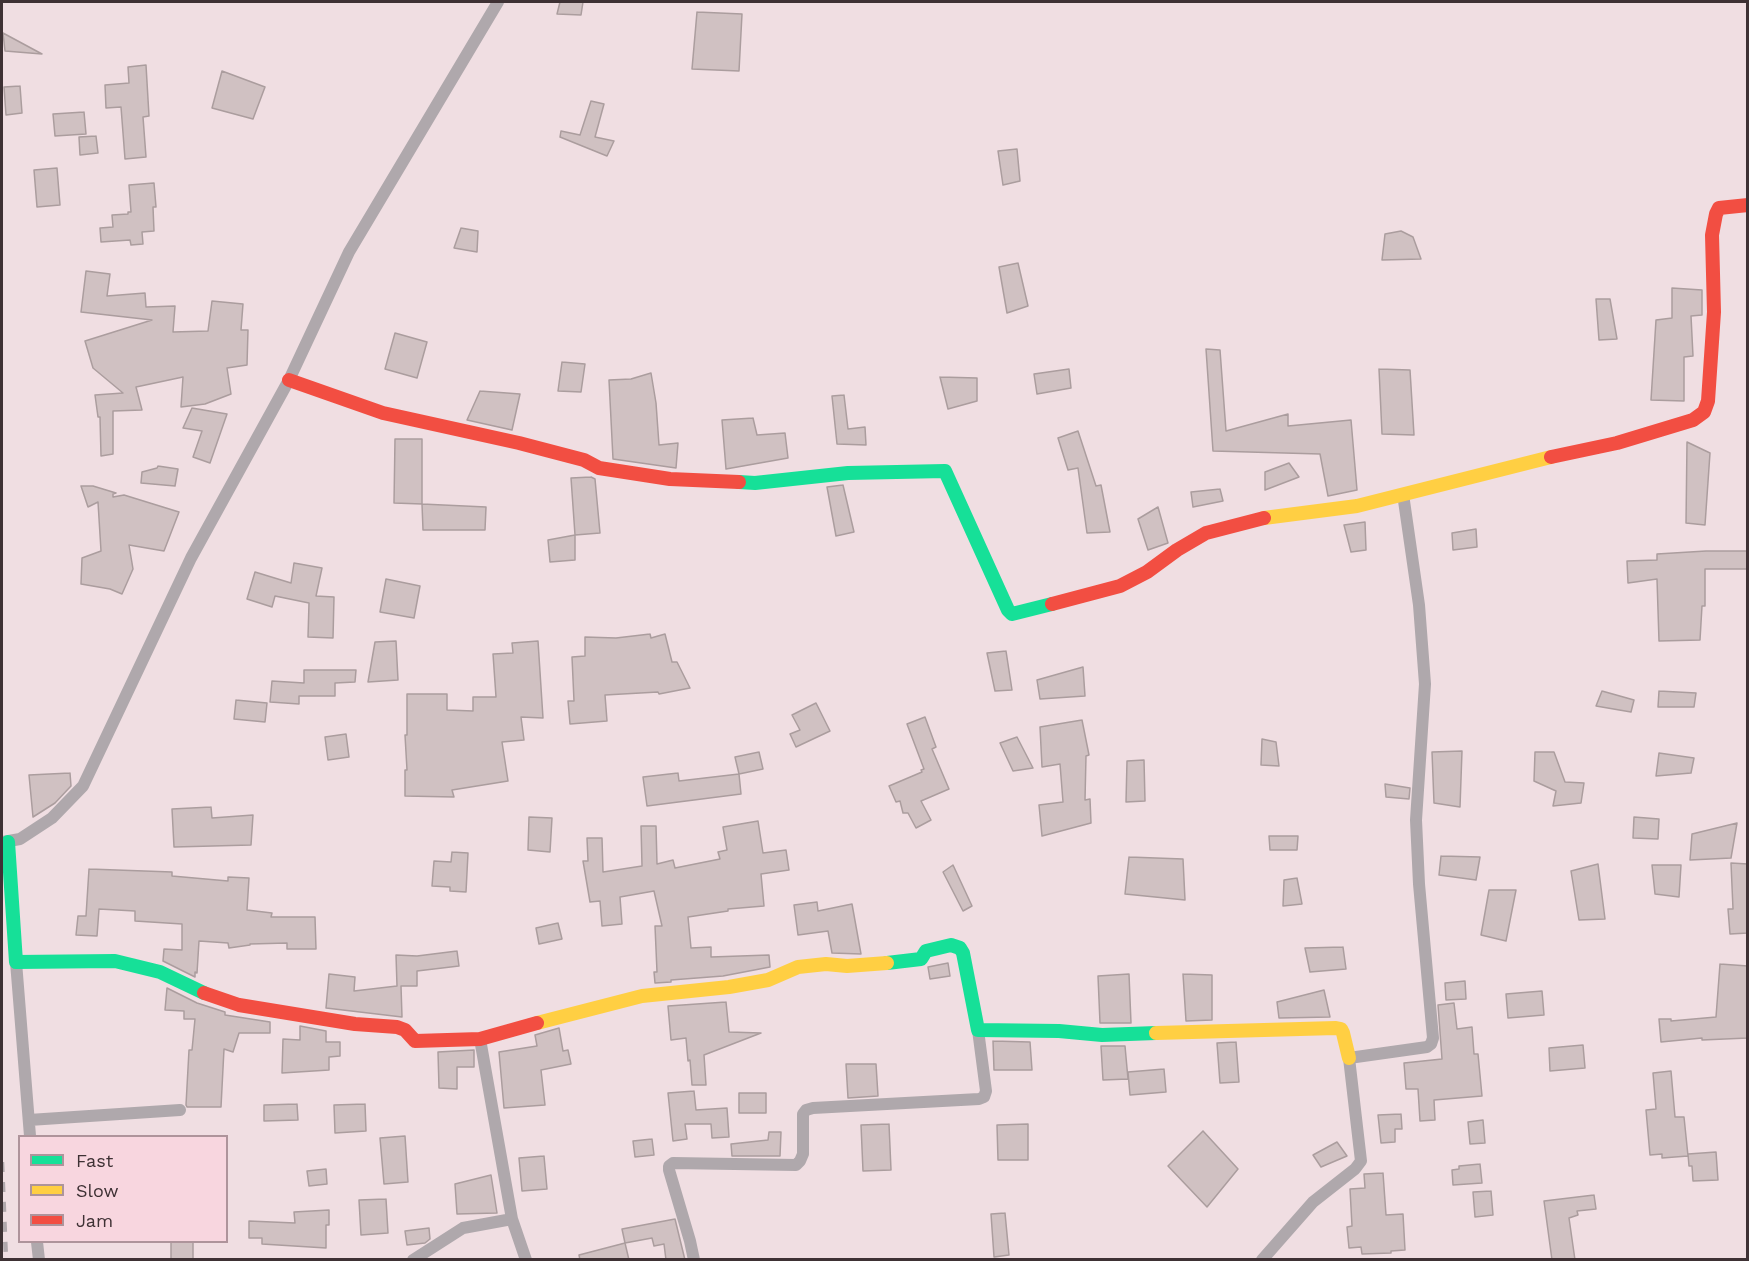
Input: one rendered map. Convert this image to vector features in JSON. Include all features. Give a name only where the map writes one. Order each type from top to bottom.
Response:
[{"type":"street","points":[[30,1135],[5,842],[20,839],[52,819],[83,786],[191,558],[289,380],[349,252],[498,2]]},
{"type":"street","points":[[289,380],[383,412],[519,443],[584,460],[598,468],[670,479],[755,483],[848,473],[945,471],[1008,610],[1012,614],[1120,586],[1206,533],[1256,519],[1357,506],[1617,443],[1693,420],[1704,412],[1708,401],[1714,312],[1713,235],[1716,214],[1719,208],[1748,205]]},
{"type":"street","points":[[1349,1058],[1427,1047],[1433,1038],[1419,884],[1416,820],[1425,684],[1419,605],[1403,494]]},
{"type":"street","points":[[16,963],[115,961],[160,972],[201,992],[239,1005],[355,1024],[397,1026],[405,1030],[414,1041],[480,1039],[574,1011],[642,996],[729,987],[768,980],[798,967],[913,961],[921,959],[926,951],[951,945],[960,948],[963,953],[978,1030],[986,1090],[984,1097],[968,1100],[806,1110],[803,1114],[803,1154],[796,1165],[673,1163],[669,1166],[669,1170],[694,1260]]},
{"type":"street","points":[[978,1030],[1059,1031],[1102,1035],[1341,1029],[1349,1058],[1361,1161],[1313,1202],[1262,1260]]},
{"type":"street","points":[[480,1039],[512,1219],[526,1260]]},
{"type":"street","points":[[29,1120],[180,1110]]},
{"type":"street","points":[[413,1260],[463,1228],[512,1219]]},
{"type":"street","points":[[37,1243],[39,1260]]},
{"type":"building","points":[[560,2],[583,2],[581,15],[557,14]]},
{"type":"building","points":[[697,12],[742,14],[739,71],[692,69]]},
{"type":"building","points":[[3,33],[42,54],[5,51]]},
{"type":"building","points":[[146,65],[149,116],[143,117],[146,157],[125,159],[121,107],[106,108],[105,85],[129,83],[128,67]]},
{"type":"building","points":[[222,71],[265,87],[253,119],[212,108]]},
{"type":"building","points":[[20,86],[22,113],[6,115],[4,87]]},
{"type":"building","points":[[591,101],[604,104],[595,137],[614,141],[607,156],[560,137],[561,131],[580,135]]},
{"type":"building","points":[[84,112],[86,134],[55,136],[53,114]]},
{"type":"building","points":[[96,136],[98,153],[80,155],[79,137]]},
{"type":"building","points":[[1017,149],[1020,181],[1003,185],[998,151]]},
{"type":"building","points":[[57,168],[60,205],[37,207],[34,170]]},
{"type":"building","points":[[154,183],[156,207],[153,207],[154,231],[142,232],[143,244],[131,245],[130,240],[101,242],[100,228],[113,227],[112,215],[131,212],[129,185]]},
{"type":"building","points":[[461,228],[478,231],[477,252],[454,248]]},
{"type":"building","points":[[1401,231],[1413,237],[1421,259],[1382,260],[1385,234]]},
{"type":"building","points":[[1018,263],[1028,306],[1007,313],[999,267]]},
{"type":"building","points":[[86,271],[110,274],[107,296],[145,293],[146,307],[175,306],[173,332],[208,331],[212,301],[243,304],[241,330],[248,330],[247,365],[227,368],[231,394],[205,404],[181,407],[183,377],[136,387],[142,410],[113,411],[113,454],[101,456],[100,417],[98,417],[95,395],[123,393],[93,368],[85,341],[152,320],[81,312]]},
{"type":"building","points":[[1672,288],[1702,290],[1702,315],[1691,316],[1693,356],[1684,357],[1684,401],[1651,400],[1656,320],[1672,318]]},
{"type":"building","points":[[1596,299],[1610,299],[1617,339],[1599,340]]},
{"type":"building","points":[[395,333],[427,342],[417,378],[385,369]]},
{"type":"building","points":[[1206,349],[1220,350],[1226,431],[1288,414],[1288,426],[1351,420],[1357,490],[1328,496],[1320,454],[1213,451]]},
{"type":"building","points":[[562,362],[585,364],[581,392],[558,391]]},
{"type":"building","points":[[1069,369],[1071,388],[1037,394],[1034,374]]},
{"type":"building","points":[[1379,369],[1410,370],[1414,435],[1382,434]]},
{"type":"building","points":[[651,373],[659,445],[678,443],[676,468],[613,459],[609,380],[631,379]]},
{"type":"building","points":[[940,377],[977,378],[977,401],[948,409]]},
{"type":"building","points":[[480,391],[520,394],[512,430],[467,420]]},
{"type":"building","points":[[844,395],[848,429],[865,427],[866,445],[837,444],[832,396]]},
{"type":"building","points":[[192,408],[227,414],[210,463],[193,457],[202,431],[183,428]]},
{"type":"building","points":[[753,418],[757,435],[785,433],[788,458],[726,469],[722,420]]},
{"type":"building","points":[[1078,431],[1096,486],[1101,485],[1110,532],[1087,533],[1078,468],[1068,470],[1058,438]]},
{"type":"building","points":[[395,439],[422,439],[422,504],[394,503]]},
{"type":"building","points":[[1687,442],[1710,453],[1705,525],[1686,523]]},
{"type":"building","points":[[1289,463],[1299,477],[1265,490],[1265,472]]},
{"type":"building","points":[[158,466],[178,469],[175,486],[141,483],[142,472]]},
{"type":"building","points":[[591,477],[595,479],[600,533],[575,535],[571,478]]},
{"type":"building","points":[[843,485],[854,532],[836,536],[827,487]]},
{"type":"building","points":[[81,486],[93,486],[116,493],[113,497],[124,495],[179,512],[164,551],[129,545],[133,569],[122,594],[110,589],[81,584],[82,558],[101,551],[98,502],[88,507]]},
{"type":"building","points":[[1220,489],[1223,501],[1193,507],[1191,492]]},
{"type":"building","points":[[422,504],[486,507],[485,530],[423,530]]},
{"type":"building","points":[[1158,507],[1168,543],[1148,550],[1138,519]]},
{"type":"building","points":[[1365,522],[1366,550],[1351,552],[1344,525]]},
{"type":"building","points":[[1476,529],[1477,547],[1453,550],[1452,533]]},
{"type":"building","points":[[575,535],[575,560],[550,562],[548,540]]},
{"type":"building","points":[[1747,551],[1748,569],[1705,569],[1705,606],[1702,606],[1700,640],[1659,641],[1657,579],[1628,583],[1627,561],[1657,560],[1657,554]]},
{"type":"building","points":[[294,563],[322,568],[316,596],[334,597],[333,638],[308,637],[309,603],[275,596],[272,607],[247,599],[255,572],[291,583]]},
{"type":"building","points":[[386,579],[420,586],[414,618],[380,612]]},
{"type":"building","points":[[650,634],[651,638],[665,634],[672,662],[677,662],[690,688],[659,694],[658,692],[605,695],[607,721],[570,724],[568,701],[574,701],[572,657],[585,656],[585,637],[616,638]]},
{"type":"building","points":[[396,641],[398,680],[368,682],[375,642]]},
{"type":"building","points":[[538,641],[543,718],[521,717],[524,740],[502,742],[508,781],[452,790],[454,797],[405,796],[407,694],[447,694],[447,710],[473,711],[473,697],[496,697],[493,654],[513,653],[512,643]]},
{"type":"building","points":[[1006,651],[1012,690],[995,691],[987,653]]},
{"type":"building","points":[[1083,667],[1085,696],[1040,699],[1037,680]]},
{"type":"building","points":[[304,670],[356,670],[355,682],[335,683],[335,696],[299,696],[299,704],[270,702],[272,681],[304,683]]},
{"type":"building","points":[[1602,691],[1634,700],[1631,712],[1596,706]]},
{"type":"building","points":[[1659,691],[1696,693],[1694,707],[1658,707]]},
{"type":"building","points":[[236,700],[267,703],[265,722],[234,719]]},
{"type":"building","points":[[816,703],[830,731],[796,747],[790,734],[800,730],[792,715]]},
{"type":"building","points":[[925,717],[936,747],[932,749],[949,789],[921,801],[931,820],[916,828],[908,813],[903,813],[900,801],[896,802],[889,786],[922,772],[921,770],[924,769],[907,724]]},
{"type":"building","points":[[1082,720],[1089,755],[1086,756],[1085,800],[1090,799],[1091,823],[1042,836],[1039,805],[1063,802],[1060,764],[1042,767],[1040,727]]},
{"type":"building","points":[[346,734],[349,757],[328,760],[325,737]]},
{"type":"building","points":[[1017,737],[1033,768],[1013,771],[1000,743]]},
{"type":"building","points":[[1262,739],[1276,742],[1279,766],[1261,765]]},
{"type":"building","points":[[1462,751],[1460,807],[1434,803],[1432,752]]},
{"type":"building","points":[[759,752],[763,769],[739,774],[735,757]]},
{"type":"building","points":[[1535,752],[1554,752],[1565,782],[1584,783],[1581,803],[1553,806],[1556,791],[1534,781]]},
{"type":"building","points":[[1659,753],[1694,758],[1691,773],[1656,776]]},
{"type":"building","points":[[1144,760],[1145,801],[1126,802],[1127,761]]},
{"type":"building","points":[[70,773],[71,786],[55,803],[33,817],[29,775]]},
{"type":"building","points":[[678,773],[679,781],[739,774],[741,794],[647,806],[643,777]]},
{"type":"building","points":[[1385,784],[1410,788],[1409,799],[1386,797]]},
{"type":"building","points":[[211,807],[212,818],[253,815],[251,845],[174,847],[172,809]]},
{"type":"building","points":[[529,817],[552,818],[550,852],[528,850]]},
{"type":"building","points":[[1634,817],[1659,819],[1658,839],[1633,838]]},
{"type":"building","points":[[758,821],[763,853],[786,850],[789,870],[761,874],[764,906],[728,909],[728,911],[688,917],[691,948],[711,947],[711,957],[769,955],[770,967],[723,976],[655,983],[654,972],[657,972],[655,926],[662,926],[654,891],[620,897],[622,924],[602,926],[600,901],[590,902],[583,861],[588,861],[587,838],[602,838],[603,872],[642,866],[641,826],[656,826],[657,864],[673,860],[675,868],[720,859],[718,852],[727,850],[723,827]]},
{"type":"building","points":[[1737,823],[1731,858],[1690,860],[1692,834]]},
{"type":"building","points":[[1269,836],[1298,836],[1297,850],[1270,850]]},
{"type":"building","points":[[452,852],[468,853],[466,892],[450,891],[450,887],[432,886],[434,861],[451,862]]},
{"type":"building","points":[[1441,856],[1480,857],[1476,880],[1439,875]]},
{"type":"building","points":[[1129,857],[1183,859],[1185,900],[1125,894]]},
{"type":"building","points":[[1731,863],[1748,864],[1748,933],[1730,934],[1728,909],[1733,909]]},
{"type":"building","points":[[1598,864],[1605,919],[1579,920],[1571,871]]},
{"type":"building","points":[[953,865],[972,906],[963,911],[943,872]]},
{"type":"building","points":[[1652,865],[1681,865],[1679,897],[1655,894]]},
{"type":"building","points":[[89,869],[172,872],[172,876],[228,881],[228,877],[249,878],[247,910],[272,913],[271,917],[315,917],[316,949],[287,949],[287,943],[250,944],[229,948],[228,943],[199,941],[195,977],[163,961],[164,949],[182,950],[182,924],[135,921],[135,911],[99,909],[97,936],[76,935],[78,916],[86,916]]},
{"type":"building","points":[[1297,878],[1302,904],[1283,906],[1284,880]]},
{"type":"building","points":[[1489,890],[1516,890],[1506,941],[1481,935]]},
{"type":"building","points":[[817,902],[818,911],[852,904],[861,954],[832,953],[828,931],[798,935],[794,905]]},
{"type":"building","points":[[558,923],[562,939],[539,944],[536,928]]},
{"type":"building","points":[[1343,947],[1346,969],[1310,972],[1305,948]]},
{"type":"building","points":[[457,951],[459,966],[417,971],[417,986],[401,986],[402,1017],[326,1008],[329,974],[355,977],[354,991],[397,986],[396,955],[417,956]]},
{"type":"building","points":[[948,963],[950,976],[930,979],[928,967]]},
{"type":"building","points":[[1720,964],[1748,966],[1748,1038],[1702,1040],[1702,1038],[1661,1042],[1659,1019],[1671,1019],[1671,1021],[1716,1017]]},
{"type":"building","points":[[1129,974],[1131,1023],[1100,1023],[1098,976]]},
{"type":"building","points":[[1183,974],[1212,975],[1212,1020],[1186,1021]]},
{"type":"building","points":[[1465,981],[1466,999],[1446,1000],[1445,983]]},
{"type":"building","points":[[167,988],[197,1003],[225,1012],[225,1015],[270,1022],[270,1033],[239,1033],[233,1052],[224,1049],[221,1107],[187,1107],[186,1105],[189,1050],[192,1050],[195,1019],[184,1019],[184,1011],[165,1010]]},
{"type":"building","points":[[1324,990],[1330,1017],[1279,1018],[1277,1002]]},
{"type":"building","points":[[1542,991],[1544,1015],[1508,1018],[1506,994]]},
{"type":"building","points":[[726,1002],[729,1032],[761,1033],[704,1055],[706,1085],[692,1085],[686,1038],[671,1040],[668,1006]]},
{"type":"building","points":[[1454,1003],[1457,1029],[1472,1027],[1474,1054],[1478,1054],[1482,1096],[1434,1100],[1435,1120],[1420,1121],[1418,1089],[1406,1089],[1404,1063],[1442,1059],[1438,1005]]},
{"type":"building","points":[[300,1026],[326,1031],[326,1042],[340,1042],[340,1056],[329,1057],[329,1070],[282,1073],[283,1039],[300,1040]]},
{"type":"building","points":[[559,1028],[563,1051],[568,1050],[571,1064],[541,1070],[545,1105],[504,1108],[499,1052],[537,1046],[535,1035]]},
{"type":"building","points":[[993,1041],[1030,1042],[1032,1070],[994,1070]]},
{"type":"building","points":[[1236,1042],[1239,1082],[1220,1083],[1217,1043]]},
{"type":"building","points":[[1583,1045],[1585,1068],[1550,1071],[1549,1048]]},
{"type":"building","points":[[1101,1046],[1125,1046],[1128,1079],[1103,1080]]},
{"type":"building","points":[[474,1050],[474,1067],[457,1067],[457,1089],[439,1088],[438,1052]]},
{"type":"building","points":[[846,1064],[876,1064],[878,1096],[848,1098]]},
{"type":"building","points":[[1164,1069],[1166,1092],[1130,1095],[1128,1072]]},
{"type":"building","points":[[1671,1071],[1675,1117],[1684,1117],[1688,1156],[1662,1158],[1662,1154],[1650,1155],[1646,1110],[1656,1109],[1653,1073]]},
{"type":"building","points":[[694,1091],[696,1110],[727,1108],[729,1137],[712,1138],[711,1124],[685,1124],[687,1139],[673,1141],[668,1093]]},
{"type":"building","points":[[739,1093],[766,1093],[766,1113],[739,1113]]},
{"type":"building","points":[[297,1104],[298,1120],[264,1121],[264,1105]]},
{"type":"building","points":[[365,1104],[366,1131],[335,1133],[334,1105]]},
{"type":"building","points":[[1401,1114],[1402,1129],[1395,1129],[1395,1142],[1381,1143],[1378,1115]]},
{"type":"building","points":[[1483,1120],[1485,1143],[1470,1144],[1468,1122]]},
{"type":"building","points":[[889,1124],[891,1170],[863,1171],[861,1125]]},
{"type":"building","points":[[1028,1124],[1028,1160],[998,1160],[997,1125]]},
{"type":"building","points":[[1203,1131],[1238,1169],[1207,1207],[1168,1166]]},
{"type":"building","points":[[769,1132],[781,1132],[780,1156],[732,1156],[731,1144],[768,1140]]},
{"type":"building","points":[[405,1136],[408,1182],[384,1184],[380,1138]]},
{"type":"building","points":[[652,1139],[654,1155],[635,1157],[633,1141]]},
{"type":"building","points":[[1337,1142],[1347,1156],[1321,1167],[1313,1155]]},
{"type":"building","points":[[1716,1152],[1718,1180],[1693,1181],[1688,1154]]},
{"type":"building","points":[[544,1156],[547,1189],[522,1191],[519,1158]]},
{"type":"building","points":[[1480,1164],[1482,1183],[1453,1185],[1452,1170],[1459,1169],[1459,1166]]},
{"type":"building","points":[[326,1169],[327,1184],[309,1186],[307,1171]]},
{"type":"building","points":[[1383,1173],[1386,1215],[1403,1214],[1405,1250],[1362,1254],[1361,1247],[1349,1248],[1347,1227],[1352,1226],[1350,1189],[1365,1188],[1364,1174]]},
{"type":"building","points":[[491,1175],[497,1213],[457,1214],[455,1184]]},
{"type":"building","points":[[1491,1191],[1493,1215],[1475,1217],[1473,1192]]},
{"type":"building","points":[[1594,1195],[1596,1209],[1577,1211],[1578,1215],[1569,1218],[1575,1260],[1552,1260],[1544,1201]]},
{"type":"building","points":[[386,1199],[388,1233],[361,1235],[359,1200]]},
{"type":"building","points":[[329,1210],[329,1225],[326,1225],[326,1248],[262,1244],[262,1238],[249,1238],[249,1221],[295,1223],[294,1212]]},
{"type":"building","points":[[1005,1213],[1009,1255],[994,1257],[991,1214]]},
{"type":"building","points":[[675,1219],[685,1260],[666,1260],[664,1244],[654,1246],[652,1238],[625,1243],[622,1229]]},
{"type":"building","points":[[429,1228],[430,1239],[425,1243],[407,1245],[405,1231]]},
{"type":"building","points":[[171,1243],[193,1243],[193,1260],[171,1260]]},
{"type":"building","points":[[625,1243],[629,1260],[580,1260],[579,1255]]},
{"type":"railway","points":[[2,1162],[6,1260]]},
{"type":"traffic: fast","points":[[739,482],[755,483],[848,473],[945,471],[1008,610],[1012,614],[1052,604]]},
{"type":"traffic: fast","points":[[8,842],[16,962],[115,961],[160,972],[204,993]]},
{"type":"traffic: fast","points":[[887,963],[921,959],[926,951],[951,945],[960,948],[963,953],[978,1030],[1059,1031],[1102,1035],[1156,1033]]},
{"type":"traffic: slow","points":[[1264,518],[1357,506],[1551,457]]},
{"type":"traffic: slow","points":[[537,1023],[642,996],[729,987],[768,980],[798,967],[887,963]]},
{"type":"traffic: slow","points":[[1156,1033],[1336,1028],[1341,1029],[1343,1033],[1349,1058]]},
{"type":"traffic: jam","points":[[1551,457],[1617,443],[1693,420],[1704,412],[1708,401],[1714,312],[1712,235],[1716,214],[1719,208],[1748,205]]},
{"type":"traffic: jam","points":[[289,380],[383,413],[519,443],[584,460],[599,468],[670,479],[739,482]]},
{"type":"traffic: jam","points":[[1052,604],[1120,586],[1147,572],[1177,550],[1206,533],[1264,518]]},
{"type":"traffic: jam","points":[[204,993],[239,1005],[355,1024],[397,1027],[405,1030],[415,1041],[480,1039],[537,1023]]}]
